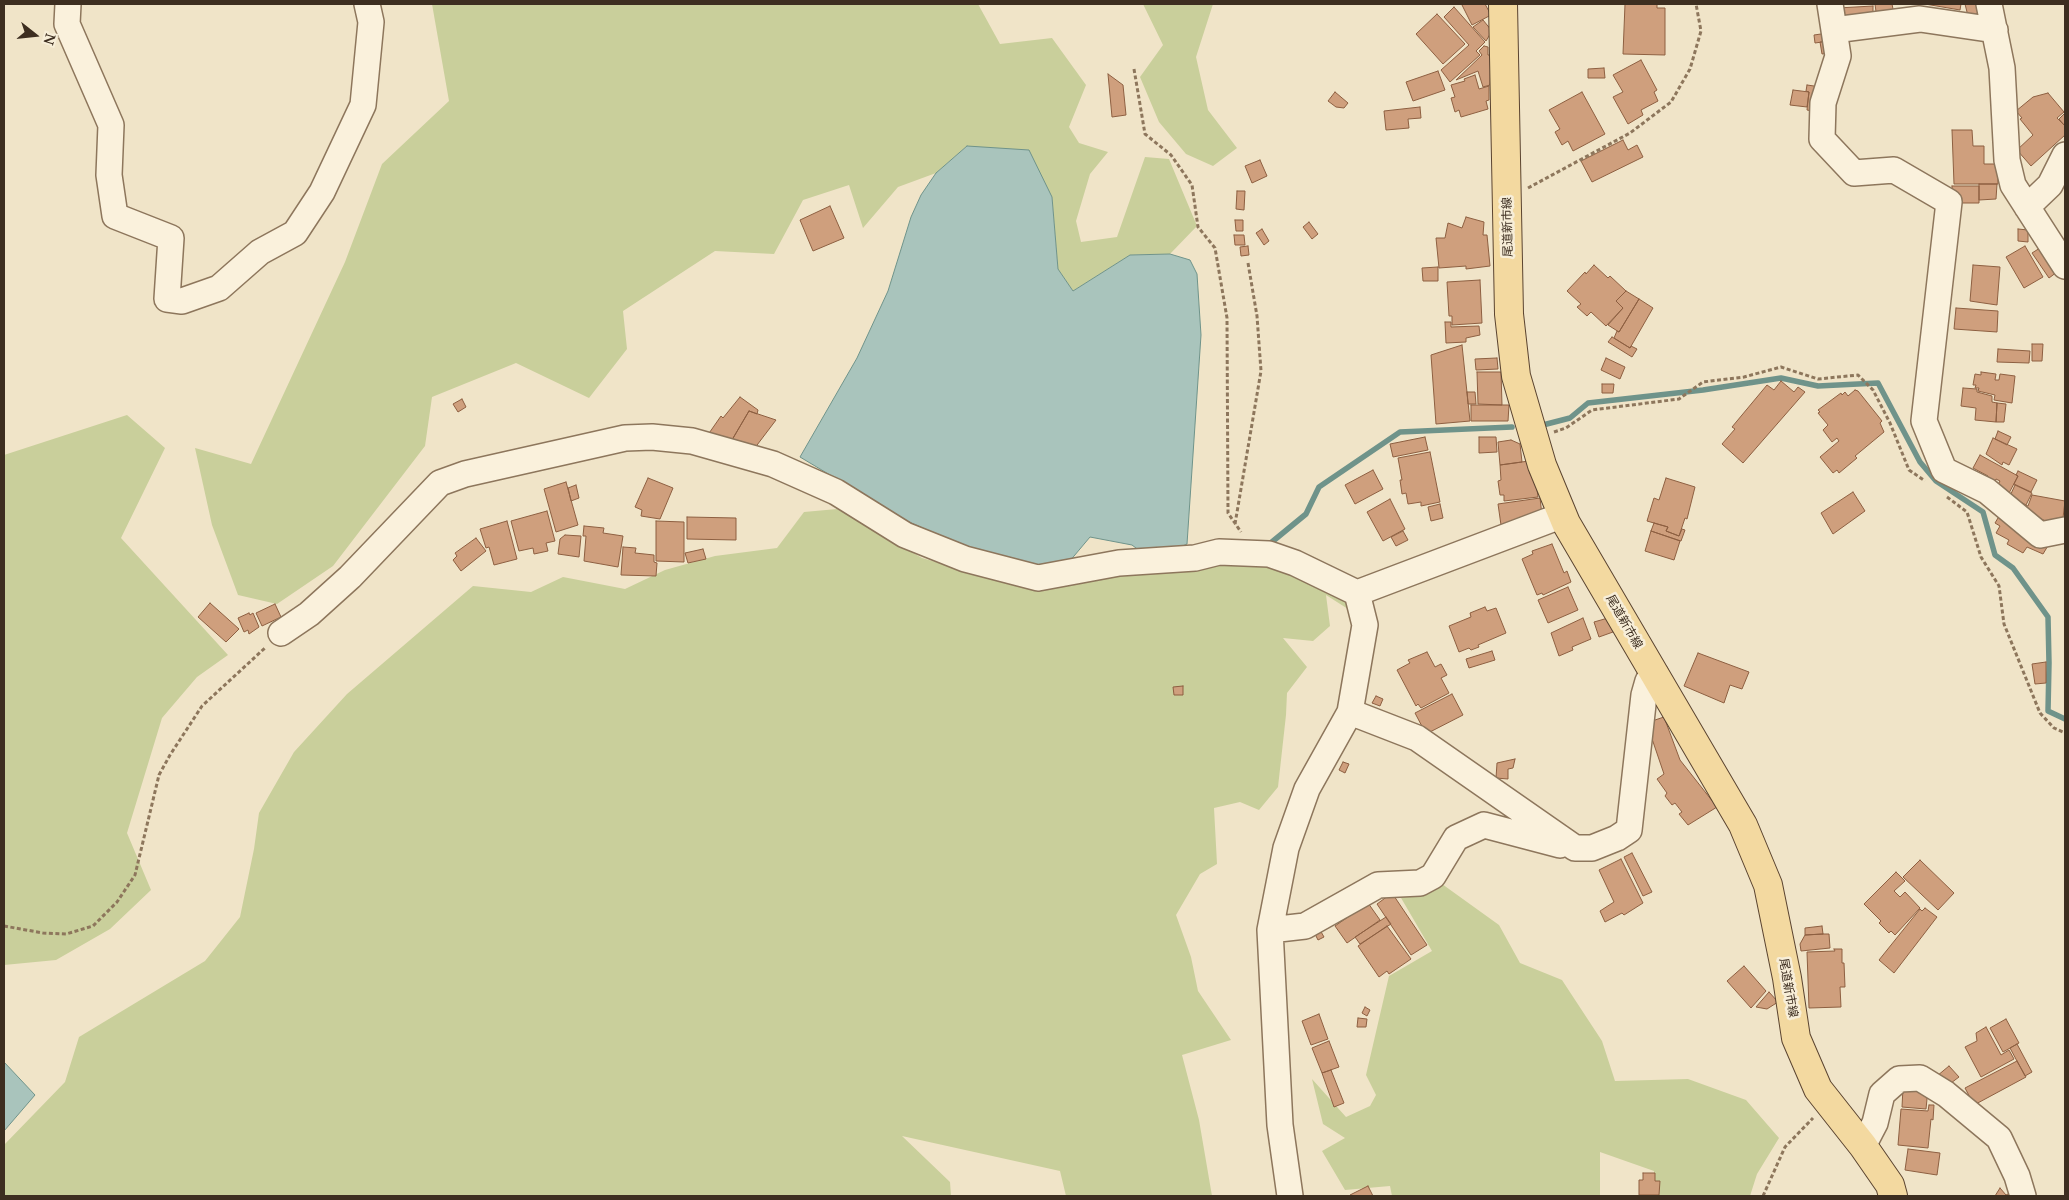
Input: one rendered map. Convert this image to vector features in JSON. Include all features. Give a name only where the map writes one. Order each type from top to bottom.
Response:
[{"type":"main road","name":"尾道新市線","points":[[1503,4],[1511,332],[1516,376],[1542,465],[1566,523],[1743,825],[1768,886],[1787,978],[1796,1038],[1818,1089],[1864,1146],[1890,1185],[1893,1196]]},
{"type":"street","points":[[68,4],[67,24],[111,125],[109,174],[115,216],[171,238],[167,299],[182,301],[219,288],[260,252],[295,233],[322,192],[363,105],[371,22],[367,4]]},
{"type":"street","points":[[1830,4],[1838,56],[1823,103],[1822,139],[1854,173],[1894,170],[1949,202],[1924,421],[1944,470],[1987,491],[2040,535],[2065,530]]},
{"type":"street","points":[[1989,4],[2002,68],[2007,160],[2013,185],[2065,266]]},
{"type":"street","points":[[1834,30],[1920,19],[1995,30]]},
{"type":"street","points":[[2027,207],[2050,185],[2065,155]]},
{"type":"street","points":[[281,633],[308,614],[350,577],[440,483],[465,474],[625,438],[652,437],[692,441],[773,464],[836,492],[905,535],[965,559],[1038,578],[1119,563],[1195,558],[1219,552],[1269,554],[1357,593],[1563,515]]},
{"type":"street","points":[[1290,1196],[1280,1125],[1270,930],[1286,848],[1308,789],[1350,712],[1365,626],[1357,593]]},
{"type":"street","points":[[1270,930],[1305,926],[1378,885],[1420,883],[1433,876],[1456,838],[1484,826],[1575,848],[1592,848],[1618,838],[1629,830],[1644,695],[1648,681],[1656,675]]},
{"type":"street","points":[[1350,712],[1417,738],[1575,848]]},
{"type":"street","points":[[1864,1146],[1874,1123],[1882,1094],[1899,1080],[1920,1078],[1946,1094],[1999,1138],[2017,1176],[2023,1196]]},
{"type":"path","points":[[1508,199],[1630,132],[1671,102],[1690,69],[1701,31],[1696,4]]},
{"type":"path","points":[[1134,69],[1145,134],[1171,155],[1192,185],[1198,227],[1215,248],[1227,318],[1228,513],[1257,554]]},
{"type":"path","points":[[1235,524],[1261,371],[1257,316],[1248,263]]},
{"type":"path","points":[[1534,437],[1566,428],[1592,410],[1678,399],[1702,382],[1744,377],[1781,367],[1818,379],[1858,376],[1873,390],[1890,423],[1910,470],[1931,486]]},
{"type":"path","points":[[1945,496],[1967,512],[1981,557],[1999,586],[2004,624],[2040,713],[2054,728],[2065,733]]},
{"type":"path","points":[[4,926],[43,933],[66,934],[93,926],[117,902],[136,875],[159,776],[170,755],[202,706],[281,633]]},
{"type":"path","points":[[1763,1196],[1785,1147],[1829,1102]]},
{"type":"green space","points":[[432,4],[978,4],[1000,44],[1052,38],[1086,85],[1069,127],[1079,143],[1108,152],[1090,174],[1076,221],[1081,242],[1117,237],[1145,157],[1169,159],[1197,226],[1170,254],[1130,255],[1073,291],[1058,269],[1052,197],[967,146],[936,173],[898,187],[863,228],[849,185],[803,200],[774,254],[715,251],[623,311],[627,349],[589,398],[516,363],[432,397],[425,446],[333,566],[277,604],[238,595],[212,525],[195,448],[251,464],[345,262],[382,164],[449,101]]},
{"type":"green space","points":[[1143,4],[1213,4],[1196,57],[1208,110],[1237,148],[1213,166],[1186,154],[1159,122],[1140,77],[1163,45]]},
{"type":"green space","points":[[127,415],[165,448],[121,538],[228,655],[197,677],[162,718],[127,833],[151,890],[110,929],[56,960],[4,965],[4,455]]},
{"type":"green space","points":[[837,509],[922,558],[1009,583],[1230,557],[1349,582],[1348,609],[1326,595],[1330,626],[1313,641],[1283,638],[1307,667],[1287,693],[1278,787],[1259,810],[1240,802],[1214,808],[1217,864],[1200,874],[1176,915],[1191,957],[1198,991],[1231,1040],[1182,1055],[1199,1120],[1212,1196],[1066,1196],[1060,1171],[902,1136],[950,1182],[951,1196],[4,1196],[4,1145],[65,1082],[79,1037],[205,961],[240,917],[254,849],[259,813],[294,752],[347,694],[473,586],[531,592],[563,577],[625,589],[665,570],[715,556],[777,548],[804,512]]},
{"type":"green space","points":[[1442,884],[1499,925],[1520,963],[1562,980],[1602,1041],[1615,1081],[1688,1079],[1746,1100],[1779,1138],[1757,1174],[1750,1196],[1653,1196],[1654,1171],[1600,1152],[1600,1196],[1392,1196],[1390,1186],[1345,1190],[1322,1151],[1345,1138],[1323,1124],[1312,1079],[1346,1117],[1370,1106],[1376,1095],[1366,1075],[1389,976],[1432,951],[1397,891],[1431,890]]},
{"type":"water","points":[[967,146],[1029,150],[1052,197],[1058,269],[1073,291],[1130,255],[1170,254],[1190,260],[1197,274],[1201,335],[1187,544],[1152,560],[1132,545],[1090,537],[1069,562],[1043,567],[965,547],[907,521],[800,457],[857,358],[888,291],[911,217],[921,195],[936,173]]},
{"type":"water","points":[[4,1062],[35,1095],[4,1131]]},
{"type":"building","points":[[1485,4],[1491,15],[1472,25],[1462,5]]},
{"type":"building","points":[[1625,4],[1657,4],[1657,8],[1665,8],[1665,55],[1623,54]]},
{"type":"building","points":[[1875,4],[1892,4],[1893,9],[1877,19]]},
{"type":"building","points":[[1925,4],[1961,4],[1960,10]]},
{"type":"building","points":[[1965,4],[1985,4],[1987,16],[1969,20]]},
{"type":"building","points":[[1873,6],[1873,21],[1839,23],[1838,8]]},
{"type":"building","points":[[1454,7],[1485,42],[1476,51],[1480,55],[1450,82],[1441,70],[1469,45],[1444,17]]},
{"type":"building","points":[[1437,14],[1465,44],[1443,64],[1416,34]]},
{"type":"building","points":[[1483,20],[1492,31],[1486,41],[1473,27]]},
{"type":"building","points":[[1828,33],[1829,41],[1815,43],[1814,35]]},
{"type":"building","points":[[1832,40],[1834,52],[1822,54],[1820,42]]},
{"type":"building","points":[[1484,46],[1488,47],[1488,55],[1491,55],[1490,85],[1483,87],[1478,71],[1456,80],[1482,55],[1479,51]]},
{"type":"building","points":[[1641,60],[1657,90],[1654,92],[1658,101],[1641,110],[1643,115],[1628,124],[1613,97],[1623,92],[1613,75]]},
{"type":"building","points":[[1604,68],[1605,78],[1588,78],[1588,69]]},
{"type":"building","points":[[1438,71],[1445,90],[1413,101],[1406,82]]},
{"type":"building","points":[[1108,74],[1123,85],[1126,115],[1112,117]]},
{"type":"building","points":[[1475,75],[1479,89],[1489,86],[1489,100],[1486,101],[1488,109],[1461,117],[1459,110],[1455,112],[1451,98],[1455,97],[1451,85],[1465,81],[1464,79]]},
{"type":"building","points":[[1807,85],[1821,87],[1818,112],[1807,110],[1809,92],[1806,91]]},
{"type":"building","points":[[1793,90],[1809,92],[1807,107],[1790,105]]},
{"type":"building","points":[[1335,92],[1348,103],[1344,108],[1336,107],[1328,101]]},
{"type":"building","points":[[1582,92],[1605,134],[1573,151],[1568,141],[1562,145],[1555,132],[1560,129],[1549,110]]},
{"type":"building","points":[[2048,93],[2064,112],[2057,118],[2065,126],[2065,135],[2031,166],[2017,150],[2033,135],[2016,111],[2033,97]]},
{"type":"building","points":[[1420,107],[1421,118],[1408,119],[1409,128],[1386,130],[1384,111]]},
{"type":"building","points":[[2065,113],[2065,126],[2059,119]]},
{"type":"building","points":[[1952,130],[1972,130],[1973,146],[1984,146],[1984,164],[1998,164],[1998,184],[1954,184]]},
{"type":"building","points":[[1623,140],[1628,150],[1637,145],[1643,157],[1592,182],[1581,161]]},
{"type":"building","points":[[1260,160],[1267,176],[1252,183],[1245,166]]},
{"type":"building","points":[[1979,184],[1997,184],[1996,199],[1979,200]]},
{"type":"building","points":[[1952,186],[1979,186],[1979,203],[1953,203]]},
{"type":"building","points":[[1237,191],[1245,191],[1244,210],[1236,209]]},
{"type":"building","points":[[830,206],[844,238],[813,251],[800,220]]},
{"type":"building","points":[[1466,217],[1484,222],[1483,235],[1487,235],[1490,266],[1466,269],[1466,266],[1439,268],[1436,238],[1445,238],[1448,223],[1462,228]]},
{"type":"building","points":[[1235,220],[1243,220],[1243,231],[1236,231]]},
{"type":"building","points":[[1309,222],[1318,234],[1312,239],[1303,227]]},
{"type":"building","points":[[1262,229],[1269,241],[1264,245],[1256,233]]},
{"type":"building","points":[[2018,229],[2028,230],[2028,242],[2018,241]]},
{"type":"building","points":[[1234,235],[1244,235],[1245,245],[1235,245]]},
{"type":"building","points":[[1248,246],[1249,255],[1241,256],[1240,247]]},
{"type":"building","points":[[2025,246],[2043,277],[2024,288],[2006,257]]},
{"type":"building","points":[[2040,248],[2057,272],[2049,278],[2032,253]]},
{"type":"building","points":[[1594,265],[1608,278],[1610,276],[1626,291],[1616,301],[1623,308],[1606,326],[1591,312],[1587,316],[1577,307],[1581,304],[1567,291]]},
{"type":"building","points":[[1973,265],[2000,267],[1997,305],[1970,301]]},
{"type":"building","points":[[1438,267],[1438,281],[1423,281],[1422,268]]},
{"type":"building","points":[[1480,280],[1482,323],[1452,325],[1452,316],[1449,316],[1447,282]]},
{"type":"building","points":[[1626,291],[1639,299],[1619,332],[1608,325],[1623,308],[1616,301]]},
{"type":"building","points":[[1639,299],[1653,308],[1630,348],[1614,338]]},
{"type":"building","points":[[1956,308],[1998,311],[1997,332],[1954,329]]},
{"type":"building","points":[[1445,322],[1451,322],[1451,327],[1479,326],[1480,335],[1466,338],[1466,342],[1446,343]]},
{"type":"building","points":[[1612,337],[1630,348],[1631,346],[1637,349],[1632,357],[1608,342]]},
{"type":"building","points":[[2032,344],[2043,344],[2042,361],[2032,361]]},
{"type":"building","points":[[1462,345],[1470,421],[1436,424],[1431,355]]},
{"type":"building","points":[[1998,349],[2030,351],[2029,363],[1997,362]]},
{"type":"building","points":[[1497,358],[1498,369],[1476,370],[1475,359]]},
{"type":"building","points":[[1606,358],[1625,367],[1620,379],[1601,370]]},
{"type":"building","points":[[1477,372],[1501,372],[1502,405],[1478,404]]},
{"type":"building","points":[[1981,372],[1996,374],[1995,380],[1999,380],[2000,374],[2015,376],[2012,403],[1994,400],[1995,395],[1978,391],[1979,388],[1975,388],[1976,385],[1973,385],[1975,374],[1981,375]]},
{"type":"building","points":[[1781,381],[1794,392],[1798,387],[1805,392],[1743,463],[1722,444],[1735,429],[1732,427],[1767,385],[1774,390]]},
{"type":"building","points":[[1602,384],[1614,384],[1613,393],[1602,393]]},
{"type":"building","points":[[1963,388],[1977,389],[1977,392],[1992,396],[1992,402],[1997,403],[1996,422],[1975,420],[1976,408],[1961,406]]},
{"type":"building","points":[[1855,390],[1858,391],[1882,421],[1880,423],[1884,432],[1855,456],[1857,458],[1839,473],[1837,470],[1833,473],[1820,457],[1839,441],[1837,438],[1832,442],[1823,430],[1828,425],[1818,413],[1820,412],[1818,410],[1841,393],[1842,395],[1845,392],[1848,396]]},
{"type":"building","points":[[1467,392],[1475,392],[1476,404],[1468,404]]},
{"type":"building","points":[[740,397],[758,410],[757,414],[749,411],[729,445],[705,439],[721,416],[723,418]]},
{"type":"building","points":[[462,399],[466,407],[458,412],[453,404]]},
{"type":"building","points":[[1997,403],[2006,404],[2004,422],[1996,422]]},
{"type":"building","points":[[1471,405],[1509,405],[1508,421],[1471,421]]},
{"type":"building","points":[[749,411],[776,420],[751,453],[729,445]]},
{"type":"building","points":[[1998,431],[2011,437],[2007,445],[1995,439]]},
{"type":"building","points":[[1425,437],[1428,450],[1393,457],[1390,444]]},
{"type":"building","points":[[1479,437],[1496,437],[1497,452],[1479,453]]},
{"type":"building","points":[[1993,438],[2017,449],[2009,465],[2003,462],[2002,465],[1986,454]]},
{"type":"building","points":[[1511,440],[1520,444],[1522,462],[1500,465],[1498,442]]},
{"type":"building","points":[[1430,452],[1440,502],[1421,506],[1421,502],[1408,504],[1406,493],[1402,494],[1400,480],[1402,480],[1398,458]]},
{"type":"building","points":[[1980,455],[2018,476],[2008,495],[1996,488],[2000,481],[1996,479],[1993,485],[1985,481],[1988,476],[1973,468]]},
{"type":"building","points":[[1529,461],[1530,474],[1535,473],[1538,497],[1504,501],[1504,495],[1500,495],[1498,481],[1501,480],[1500,465]]},
{"type":"building","points":[[1373,470],[1383,489],[1355,504],[1345,485]]},
{"type":"building","points":[[2018,471],[2037,480],[2031,492],[2014,484]]},
{"type":"building","points":[[648,478],[673,488],[660,519],[641,516],[642,510],[635,507]]},
{"type":"building","points":[[1666,478],[1695,487],[1687,519],[1685,518],[1679,536],[1666,531],[1668,527],[1647,521],[1654,498],[1659,500]]},
{"type":"building","points":[[566,482],[578,525],[556,532],[544,489]]},
{"type":"building","points":[[576,485],[579,498],[571,501],[568,488]]},
{"type":"building","points":[[2015,485],[2032,493],[2026,505],[2010,496]]},
{"type":"building","points":[[1853,492],[1865,511],[1833,534],[1821,513]]},
{"type":"building","points":[[2032,495],[2065,501],[2063,518],[2046,521],[2023,512],[2024,505],[2028,506]]},
{"type":"building","points":[[1540,498],[1542,515],[1519,518],[1519,522],[1501,525],[1498,504]]},
{"type":"building","points":[[1390,499],[1405,529],[1383,541],[1367,512]]},
{"type":"building","points":[[1440,504],[1443,518],[1431,521],[1428,507]]},
{"type":"building","points":[[547,511],[555,541],[546,543],[548,551],[534,554],[533,548],[519,551],[511,521]]},
{"type":"building","points":[[2001,513],[2049,544],[2043,554],[2027,547],[2023,553],[2007,544],[2009,540],[1996,533],[2000,526],[1995,523]]},
{"type":"building","points":[[687,517],[736,518],[736,540],[687,539]]},
{"type":"building","points":[[507,521],[517,559],[494,565],[489,547],[486,548],[480,529]]},
{"type":"building","points":[[656,521],[684,522],[684,562],[656,561]]},
{"type":"building","points":[[1654,523],[1668,527],[1666,531],[1679,536],[1682,529],[1685,530],[1681,541],[1651,531]]},
{"type":"building","points":[[584,526],[604,528],[603,533],[623,536],[618,567],[584,561],[586,536],[583,536]]},
{"type":"building","points":[[1403,531],[1408,540],[1396,546],[1391,537]]},
{"type":"building","points":[[1651,531],[1680,541],[1674,560],[1645,551]]},
{"type":"building","points":[[565,535],[581,536],[579,557],[558,554],[560,539]]},
{"type":"building","points":[[476,538],[486,551],[461,571],[453,560],[457,556],[455,553]]},
{"type":"building","points":[[1552,544],[1564,573],[1567,571],[1571,582],[1543,595],[1542,593],[1537,595],[1522,559],[1533,554],[1532,551]]},
{"type":"building","points":[[623,547],[636,548],[635,553],[654,555],[654,562],[657,563],[656,576],[621,575]]},
{"type":"building","points":[[703,549],[706,559],[688,563],[685,553]]},
{"type":"building","points":[[1568,587],[1578,610],[1548,623],[1538,600]]},
{"type":"building","points":[[210,603],[239,629],[226,642],[198,617]]},
{"type":"building","points":[[275,604],[281,617],[262,626],[256,613]]},
{"type":"building","points":[[1485,607],[1487,611],[1496,608],[1506,633],[1478,645],[1479,647],[1459,652],[1449,626],[1471,617],[1470,613]]},
{"type":"building","points":[[249,613],[250,615],[253,613],[259,627],[249,634],[248,630],[244,632],[238,618]]},
{"type":"building","points":[[1583,618],[1591,639],[1572,647],[1573,650],[1559,656],[1551,633]]},
{"type":"building","points":[[1608,618],[1613,632],[1599,637],[1594,622]]},
{"type":"building","points":[[1492,651],[1495,660],[1469,668],[1466,659]]},
{"type":"building","points":[[1427,652],[1435,667],[1441,664],[1447,675],[1441,678],[1449,693],[1421,708],[1418,704],[1416,706],[1397,670],[1410,663],[1408,660]]},
{"type":"building","points":[[1698,653],[1749,672],[1742,689],[1730,685],[1724,703],[1684,686]]},
{"type":"building","points":[[2046,662],[2046,683],[2035,684],[2032,664]]},
{"type":"building","points":[[1183,686],[1183,695],[1174,695],[1173,687]]},
{"type":"building","points":[[1452,694],[1463,715],[1426,734],[1415,713]]},
{"type":"building","points":[[1376,696],[1383,699],[1380,706],[1372,703]]},
{"type":"building","points":[[1664,717],[1680,760],[1717,807],[1688,825],[1679,814],[1682,812],[1675,803],[1672,805],[1665,796],[1667,793],[1657,779],[1664,774],[1648,727],[1654,724],[1652,721]]},
{"type":"building","points":[[1515,759],[1513,768],[1508,769],[1508,779],[1496,778],[1497,763]]},
{"type":"building","points":[[1343,762],[1349,764],[1345,773],[1339,770]]},
{"type":"building","points":[[1632,853],[1652,892],[1643,896],[1624,857]]},
{"type":"building","points":[[1621,859],[1643,903],[1624,915],[1622,913],[1605,922],[1600,911],[1614,902],[1599,870]]},
{"type":"building","points":[[1920,860],[1954,893],[1938,910],[1903,877]]},
{"type":"building","points":[[1896,872],[1905,881],[1894,891],[1900,897],[1905,892],[1920,908],[1895,935],[1891,931],[1889,933],[1879,923],[1881,921],[1864,904]]},
{"type":"building","points":[[1392,893],[1427,945],[1411,955],[1377,904]]},
{"type":"building","points":[[1368,903],[1380,920],[1347,943],[1335,926]]},
{"type":"building","points":[[1925,908],[1937,917],[1894,973],[1879,960],[1920,909],[1922,911]]},
{"type":"building","points":[[1386,917],[1391,924],[1360,944],[1355,937]]},
{"type":"building","points":[[1387,926],[1411,959],[1389,974],[1387,971],[1379,977],[1358,946]]},
{"type":"building","points":[[1822,926],[1823,934],[1805,935],[1805,928]]},
{"type":"building","points":[[1320,930],[1324,937],[1318,940],[1314,932]]},
{"type":"building","points":[[1829,934],[1830,948],[1801,951],[1800,944],[1805,935]]},
{"type":"building","points":[[1834,949],[1842,949],[1842,963],[1844,963],[1845,987],[1840,987],[1841,1007],[1809,1008],[1807,952],[1835,951]]},
{"type":"building","points":[[1744,966],[1766,991],[1751,1008],[1727,981]]},
{"type":"building","points":[[1769,992],[1778,1002],[1767,1009],[1756,1007]]},
{"type":"building","points":[[1365,1007],[1370,1010],[1367,1016],[1362,1013]]},
{"type":"building","points":[[1319,1014],[1328,1039],[1311,1045],[1302,1021]]},
{"type":"building","points":[[1358,1018],[1367,1019],[1366,1027],[1357,1027]]},
{"type":"building","points":[[2006,1019],[2019,1043],[2003,1052],[1990,1028]]},
{"type":"building","points":[[1986,1027],[2001,1055],[2009,1050],[2014,1059],[1981,1077],[1965,1047],[1977,1041],[1976,1033]]},
{"type":"building","points":[[1329,1041],[1339,1067],[1322,1073],[1312,1048]]},
{"type":"building","points":[[2017,1044],[2032,1072],[2025,1076],[2010,1048]]},
{"type":"building","points":[[2017,1061],[2026,1077],[1974,1105],[1965,1088]]},
{"type":"building","points":[[1949,1066],[1959,1077],[1951,1083],[1937,1076]]},
{"type":"building","points":[[1331,1070],[1344,1103],[1334,1107],[1322,1073]]},
{"type":"building","points":[[1903,1088],[1928,1089],[1926,1109],[1902,1107]]},
{"type":"building","points":[[1929,1105],[1934,1105],[1928,1148],[1898,1145],[1901,1109],[1928,1111]]},
{"type":"building","points":[[1908,1149],[1940,1153],[1937,1175],[1905,1170]]},
{"type":"building","points":[[1643,1173],[1655,1173],[1655,1181],[1660,1181],[1659,1195],[1639,1195],[1639,1180],[1643,1180]]},
{"type":"building","points":[[1368,1186],[1373,1196],[1350,1196],[1350,1195]]},
{"type":"building","points":[[2000,1188],[2006,1195],[2011,1196],[1995,1196]]},
{"type":"waterway","points":[[1539,426],[1570,418],[1588,403],[1703,390],[1781,378],[1818,386],[1878,383],[1920,462],[1936,481],[1983,512],[1995,555],[2013,568],[2048,617],[2048,711],[2065,719]]},
{"type":"waterway","points":[[1267,546],[1306,514],[1319,487],[1400,432],[1512,427]]}]
